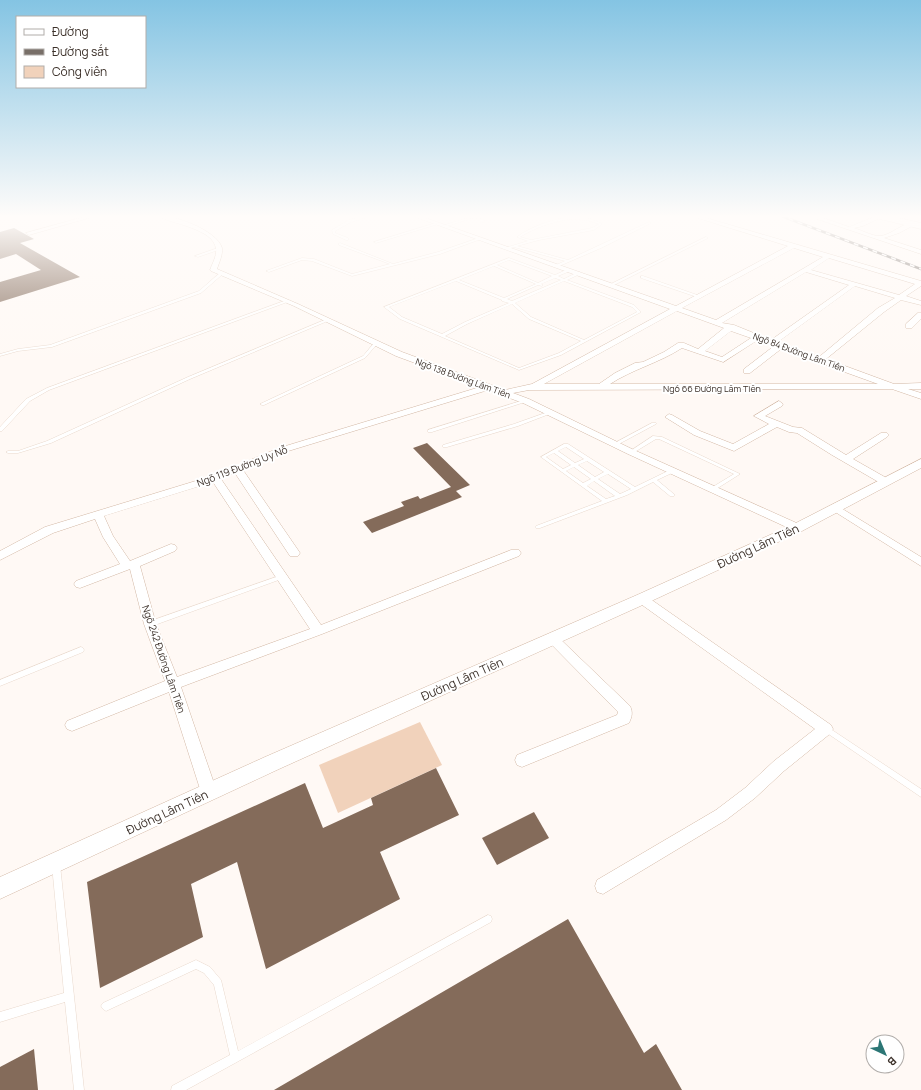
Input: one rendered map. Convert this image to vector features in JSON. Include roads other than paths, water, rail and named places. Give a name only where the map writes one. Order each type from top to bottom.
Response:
[{"type":"street","points":[[214,266],[213,270],[222,273]]},
{"type":"street","name":"Ngõ 84 Đường Lâm Tiên","points":[[557,266],[718,322],[921,396]]},
{"type":"street","points":[[532,387],[755,266]]},
{"type":"street","points":[[718,322],[766,295],[812,266]]},
{"type":"street","points":[[861,266],[921,284]]},
{"type":"street","points":[[805,270],[853,285],[921,303]]},
{"type":"street","name":"Ngõ 138 Đường Lâm Tiên","points":[[222,273],[288,301],[399,354],[526,401],[631,452],[797,528]]},
{"type":"street","points":[[820,360],[881,310],[921,284]]},
{"type":"street","points":[[773,342],[853,285]]},
{"type":"street","points":[[909,326],[921,315]]},
{"type":"street","points":[[699,352],[731,327]]},
{"type":"street","points":[[599,388],[618,375],[638,365],[645,364],[667,354],[681,345],[723,360],[758,337]]},
{"type":"street","points":[[747,371],[781,345]]},
{"type":"street","name":"Ngõ 66 Đường Lâm Tiên","points":[[504,393],[532,387],[921,386]]},
{"type":"street","name":"Ngõ 119 Đường Uy Nỗ","points":[[0,556],[50,530],[215,478],[282,450],[488,387]]},
{"type":"street","points":[[779,404],[758,416],[792,430],[799,430],[846,460],[886,482]]},
{"type":"street","points":[[669,417],[697,433],[734,448],[777,423]]},
{"type":"street","points":[[846,460],[884,434]]},
{"type":"street","name":"Đường Lâm Tiên","points":[[0,888],[209,792],[553,639],[797,528],[921,464]]},
{"type":"street","points":[[236,469],[294,553]]},
{"type":"street","points":[[215,478],[318,631]]},
{"type":"street","points":[[836,508],[921,562]]},
{"type":"street","name":"Ngõ 242 Đường Lâm Tiên","points":[[98,515],[108,537],[131,565],[150,624],[173,684],[209,792]]},
{"type":"street","points":[[80,584],[171,548]]},
{"type":"street","points":[[72,725],[173,684],[318,631],[515,554]]},
{"type":"street","points":[[603,886],[721,815],[750,793],[780,766],[826,729],[642,599]]},
{"type":"street","points":[[522,760],[624,719],[625,710],[553,639]]},
{"type":"lane","points":[[268,270],[281,266]]},
{"type":"lane","points":[[328,266],[352,275],[385,266]]},
{"type":"lane","points":[[492,266],[386,307],[401,318],[519,369],[560,354],[639,312],[633,306],[528,266]]},
{"type":"lane","points":[[496,266],[548,288]]},
{"type":"lane","points":[[611,285],[650,266]]},
{"type":"lane","points":[[504,300],[569,270]]},
{"type":"lane","points":[[0,355],[18,350],[51,346],[200,292],[222,273]]},
{"type":"lane","points":[[442,336],[466,323],[579,273]]},
{"type":"lane","points":[[642,277],[698,296]]},
{"type":"lane","points":[[456,280],[513,303],[530,318],[584,341]]},
{"type":"lane","points":[[0,430],[28,400],[48,389],[288,301]]},
{"type":"lane","points":[[8,452],[18,452],[49,442],[189,378],[328,320]]},
{"type":"lane","points":[[262,404],[364,357],[376,343]]},
{"type":"lane","points":[[430,431],[526,401]]},
{"type":"lane","points":[[445,446],[516,425],[550,413]]},
{"type":"lane","points":[[615,444],[654,424]]},
{"type":"lane","points":[[631,452],[655,437],[660,438],[738,474],[713,490]]},
{"type":"lane","points":[[605,501],[543,456],[566,445],[634,489]]},
{"type":"lane","points":[[554,451],[619,496]]},
{"type":"lane","points":[[563,471],[587,459]]},
{"type":"lane","points":[[538,527],[619,496],[672,471]]},
{"type":"lane","points":[[584,485],[608,472]]},
{"type":"lane","points":[[653,480],[672,495]]},
{"type":"lane","points":[[150,624],[282,577]]},
{"type":"lane","points":[[0,683],[80,650]]},
{"type":"lane","points":[[826,729],[921,793]]},
{"type":"lane","points":[[55,863],[79,1090]]},
{"type":"lane","points":[[176,1090],[488,919]]},
{"type":"lane","points":[[106,1006],[196,964],[207,970],[218,983],[235,1058]]},
{"type":"lane","points":[[0,1017],[69,996]]},
{"type":"railway","points":[[913,266],[921,269]]}]
